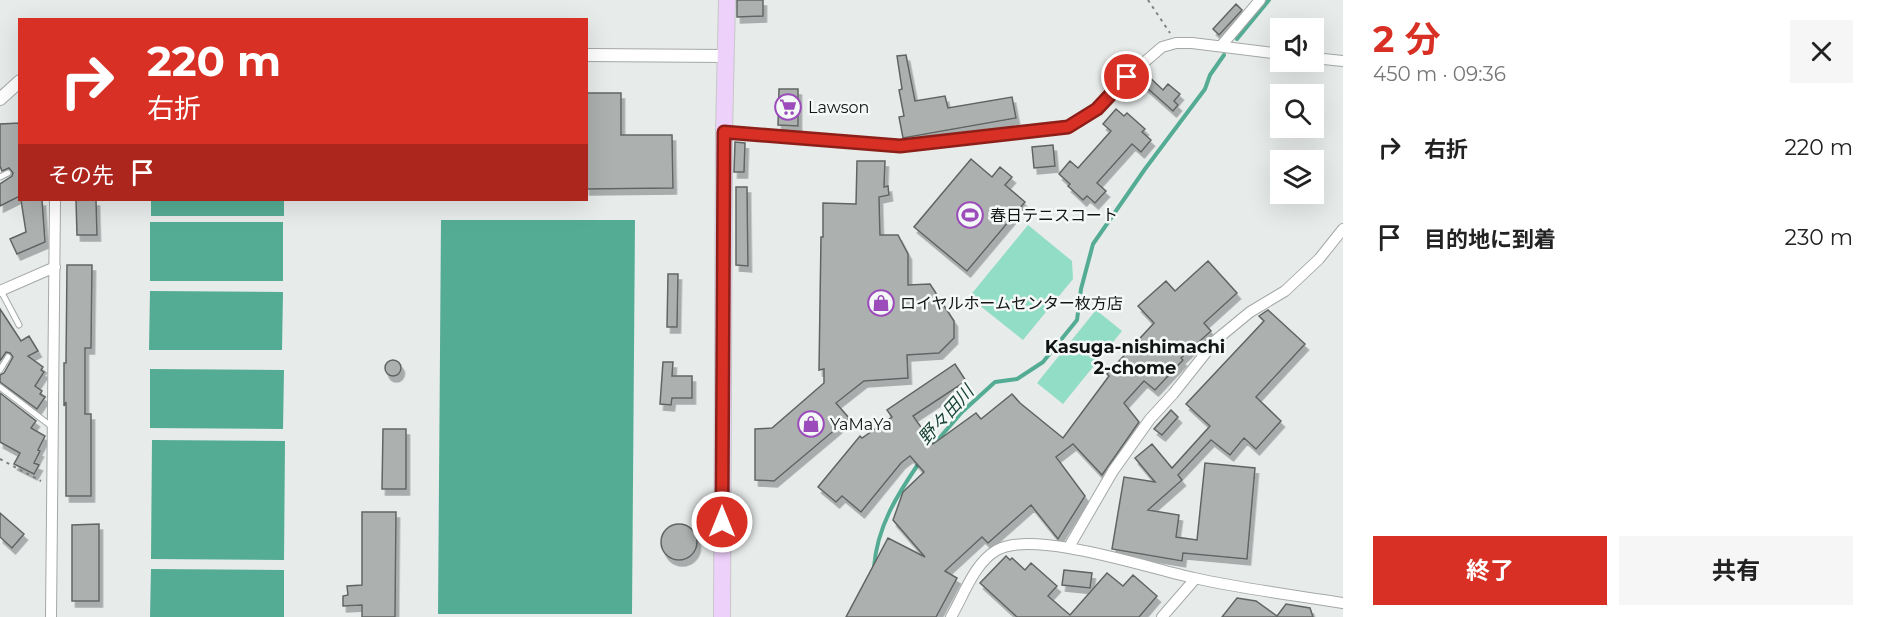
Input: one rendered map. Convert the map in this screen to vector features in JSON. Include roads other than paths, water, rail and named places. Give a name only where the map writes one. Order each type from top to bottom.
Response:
[{"type":"main road","points":[[722,617],[724,132],[727,0]]},
{"type":"street","points":[[1221,46],[1260,0]]},
{"type":"street","points":[[724,132],[900,146],[1068,127],[1097,109],[1127,77],[1162,47],[1176,43],[1270,53]]},
{"type":"street","points":[[588,55],[726,56]]},
{"type":"street","points":[[1324,59],[1343,61]]},
{"type":"street","points":[[0,99],[18,83]]},
{"type":"street","points":[[51,617],[55,201]]},
{"type":"street","points":[[1069,547],[1113,471],[1150,419],[1216,340],[1250,312],[1285,291],[1319,259],[1343,230]]},
{"type":"street","points":[[0,291],[55,267]]},
{"type":"street","points":[[951,617],[982,560],[998,549],[1017,544],[1069,547],[1195,579],[1343,603]]},
{"type":"street","points":[[1162,617],[1195,579]]},
{"type":"lane","points":[[0,177],[8,173]]},
{"type":"lane","points":[[0,291],[19,325]]},
{"type":"lane","points":[[0,370],[8,357]]},
{"type":"lane","points":[[0,387],[52,427]]},
{"type":"waterway","name":"野々田川","points":[[1237,39],[1269,0]]},
{"type":"waterway","name":"野々田川","points":[[935,443],[962,412],[995,382],[1017,379],[1043,362],[1077,320],[1081,289],[1093,244],[1205,89],[1210,75],[1224,55]]},
{"type":"waterway","name":"野々田川","points":[[874,567],[879,538],[889,512],[919,463]]},
{"type":"place","name":"Lawson","points":[[788,107]]},
{"type":"place","name":"春日テニスコート","points":[[970,215]]},
{"type":"place","name":"ロイヤルホームセンター枚方店","points":[[881,303]]},
{"type":"place","name":"YaMaYa","points":[[811,424]]},
{"type":"district","name":"Kasuga-nishimachi 2-chome","points":[[1135,357]]}]
